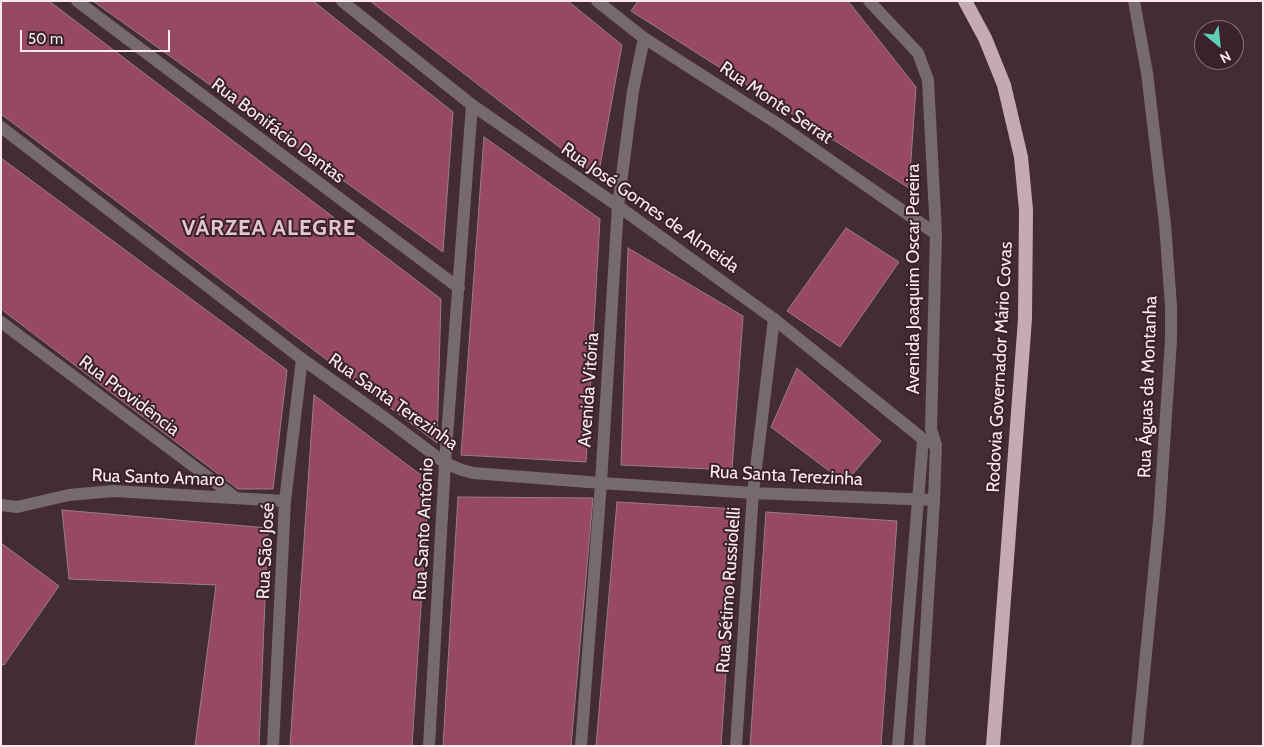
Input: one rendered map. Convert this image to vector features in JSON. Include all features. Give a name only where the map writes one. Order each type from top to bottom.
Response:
[{"type":"highway","name":"Rodovia Governador Mário Covas","points":[[965,1],[986,38],[1004,85],[1021,157],[1026,210],[1025,319],[992,746]]},
{"type":"street","name":"Rua Bonifácio Dantas","points":[[77,1],[459,288]]},
{"type":"street","name":"Rua José Gomes de Almeida","points":[[342,1],[472,106],[618,206],[774,319],[927,434],[936,445],[934,500]]},
{"type":"street","name":"Rua Monte Serrat","points":[[597,1],[644,38],[778,124],[936,234]]},
{"type":"street","name":"Avenida Joaquim Oscar Pereira","points":[[869,1],[918,53],[928,80],[936,234],[927,434],[918,499],[899,715],[898,746]]},
{"type":"street","name":"Rua Águas da Montanha","points":[[1134,1],[1147,73],[1165,224],[1171,306],[1171,340],[1160,521],[1137,746]]},
{"type":"street","name":"Avenida Vitória","points":[[581,746],[601,483],[618,206],[633,91],[644,38]]},
{"type":"street","name":"Rua Santo Antônio","points":[[429,746],[445,463],[472,106]]},
{"type":"street","name":"Rua Santa Terezinha","points":[[1,127],[302,359],[445,463],[473,472],[601,483],[753,494],[934,500]]},
{"type":"street","name":"Rua Sétimo Russiolelli","points":[[736,746],[753,494],[774,319]]},
{"type":"street","name":"Rua Providência","points":[[1,322],[236,498]]},
{"type":"street","name":"Rua São José","points":[[273,746],[285,501],[302,359]]},
{"type":"street","name":"Rua Santo Amaro","points":[[1,505],[18,507],[69,495],[114,491],[285,501]]},
{"type":"street","points":[[919,746],[934,500]]},
{"type":"street","points":[[899,715],[921,716]]},
{"type":"building","points":[[1,1],[49,1],[441,299],[437,443],[1,114]]},
{"type":"building","points":[[93,1],[313,1],[453,112],[443,252]]},
{"type":"building","points":[[370,1],[568,1],[622,45],[598,177]]},
{"type":"building","points":[[638,1],[848,1],[916,87],[909,188],[631,11]]},
{"type":"building","points":[[484,137],[600,219],[586,462],[461,455]]},
{"type":"building","points":[[1,158],[287,370],[273,489],[238,489],[1,309]]},
{"type":"building","points":[[846,228],[899,262],[840,347],[787,311]]},
{"type":"building","points":[[628,248],[743,316],[732,470],[621,465]]},
{"type":"building","points":[[797,368],[881,441],[845,483],[771,427]]},
{"type":"building","points":[[314,395],[429,481],[412,746],[290,746]]},
{"type":"building","points":[[458,497],[593,498],[571,746],[443,746]]},
{"type":"building","points":[[617,502],[737,509],[721,746],[596,746]]},
{"type":"building","points":[[62,510],[268,528],[259,746],[195,746],[216,585],[69,579]]},
{"type":"building","points":[[766,512],[897,521],[881,746],[750,746]]},
{"type":"building","points":[[1,543],[59,586],[4,665],[1,664]]},
{"type":"district","name":"VÁRZEA ALEGRE","points":[[269,229]]}]
